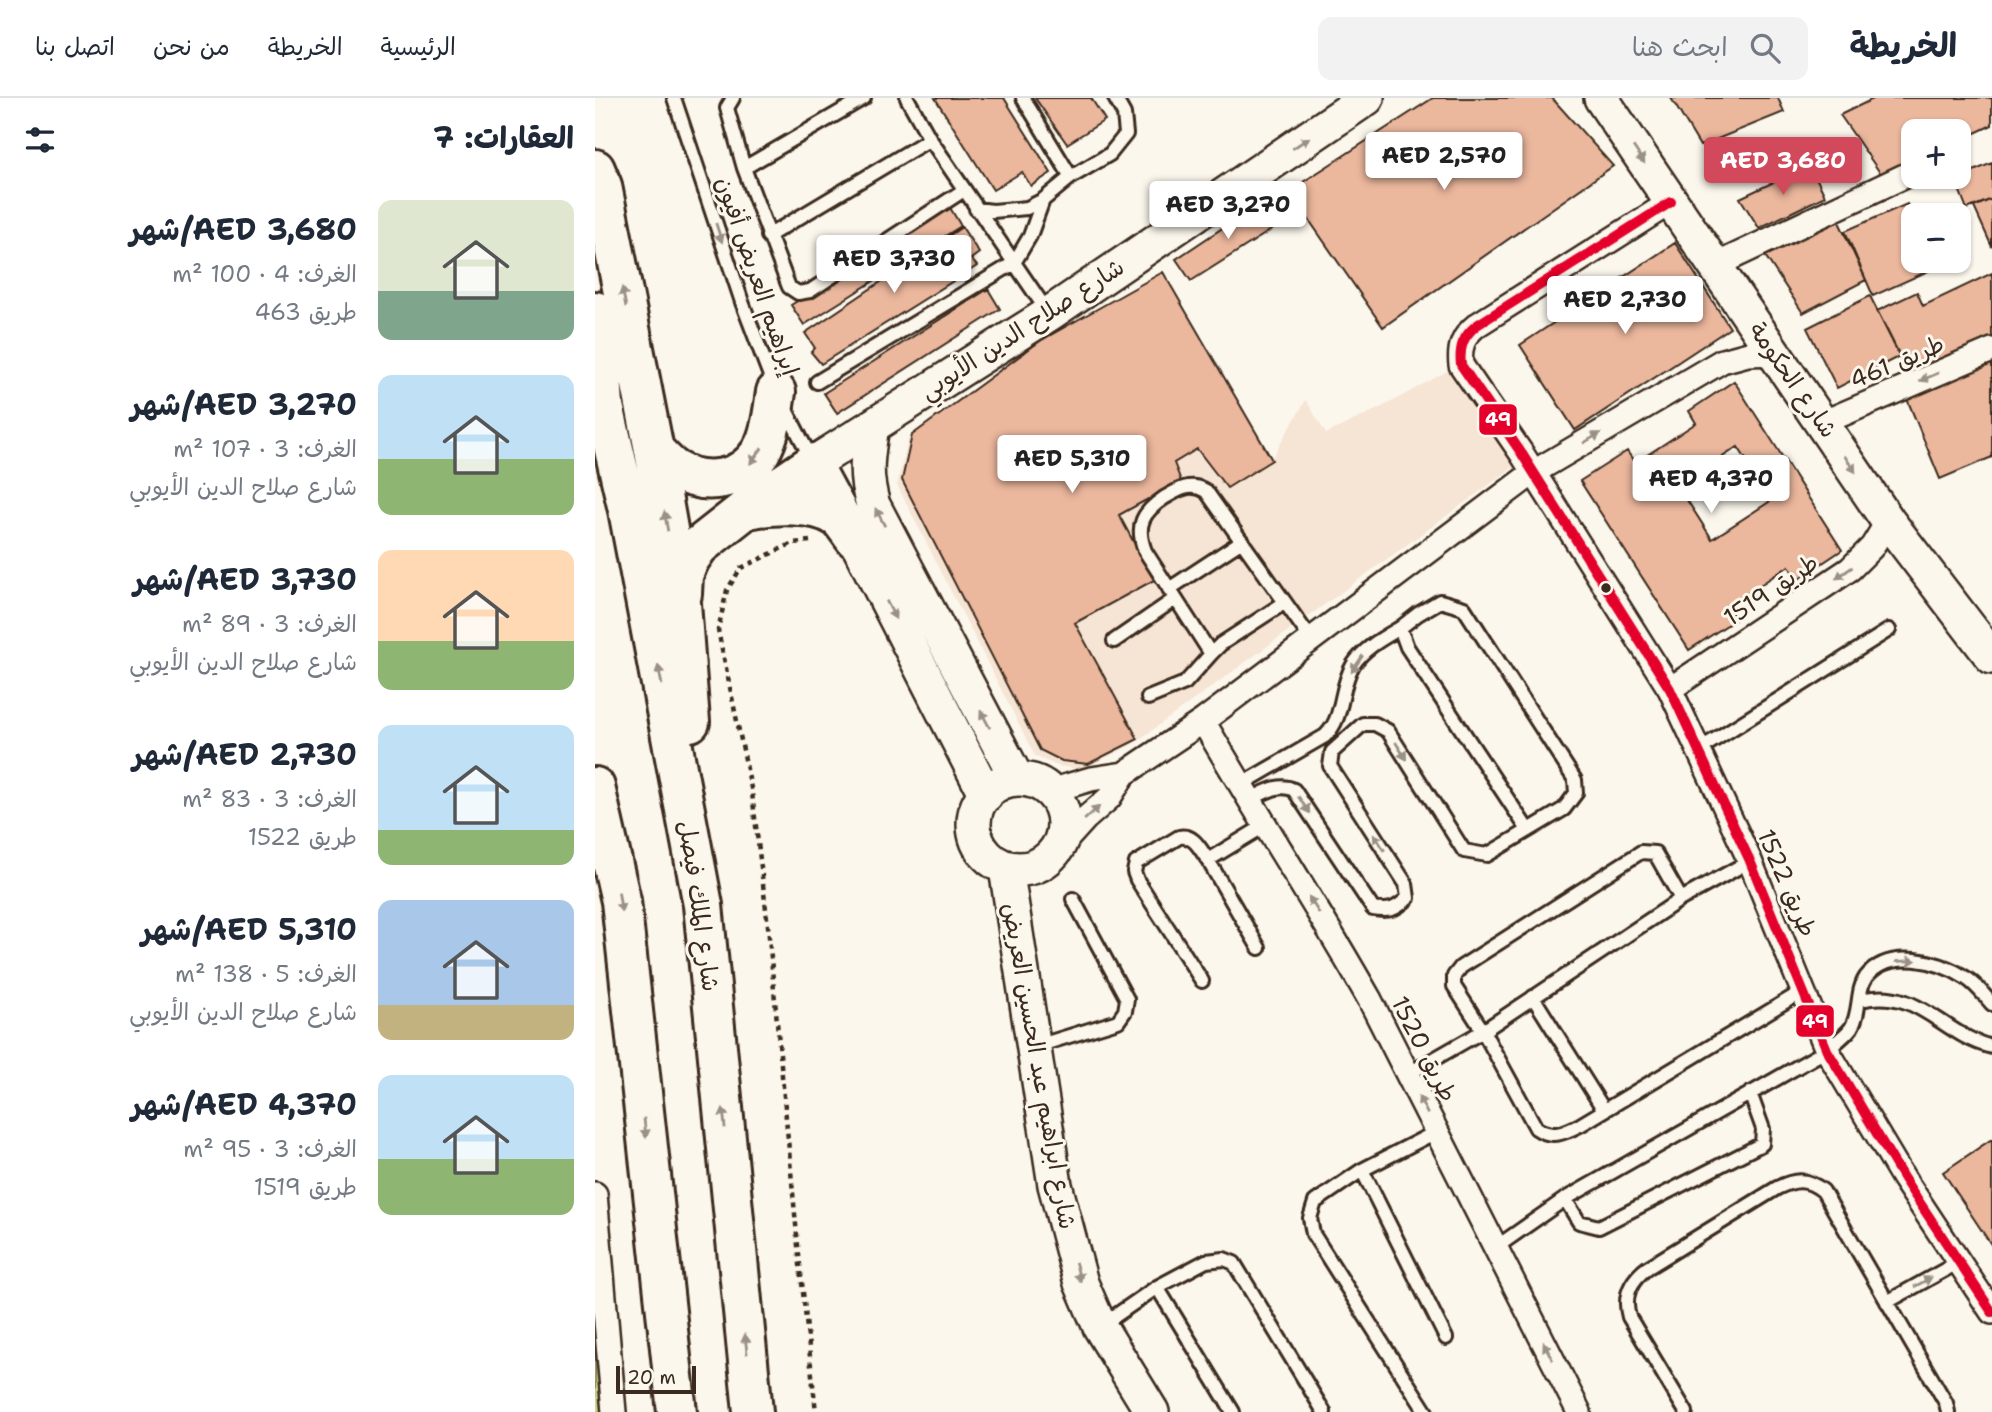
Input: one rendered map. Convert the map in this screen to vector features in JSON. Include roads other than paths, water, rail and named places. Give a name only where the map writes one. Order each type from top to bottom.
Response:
[{"type":"highway","points":[[595,169],[602,186],[681,603],[703,905]]},
{"type":"highway","name":"شارع الملك فيصل","points":[[595,311],[599,332],[600,400],[628,510],[703,905],[753,1412]]},
{"type":"highway","points":[[654,450],[673,468],[693,477],[714,480],[731,478],[752,464],[762,449],[776,392]]},
{"type":"highway","points":[[681,603],[683,575],[699,546],[746,509],[814,463]]},
{"type":"highway","points":[[746,509],[768,505],[794,505],[815,509],[837,517],[856,539]]},
{"type":"highway","points":[[595,787],[621,901],[677,1412]]},
{"type":"street","name":"شارع صلاح الدين الأيوبي","points":[[814,463],[1049,314],[1367,98]]},
{"type":"street","name":"شارع الحكومة","points":[[1601,98],[1888,522],[1992,657]]},
{"type":"street","points":[[1714,266],[1901,178]]},
{"type":"street","name":"طريق 1522","points":[[1671,202],[1477,325],[1468,332],[1462,342],[1461,365],[1534,472],[1671,689],[1749,860],[1827,1050],[1904,1179],[1992,1312]]},
{"type":"street","name":"طريق 461","points":[[1822,423],[1992,350]]},
{"type":"street","points":[[1057,850],[1062,838],[1063,813],[1050,791],[1040,784],[1017,779],[994,787],[986,794],[975,817],[978,843],[985,853],[1006,868],[1028,869],[1039,865],[1057,850],[1109,798],[1124,774],[1203,721],[1534,472],[1721,361],[1748,354],[1775,353]]},
{"type":"street","points":[[872,426],[866,461],[866,482],[873,505],[1017,779]]},
{"type":"street","points":[[814,463],[856,539],[986,794]]},
{"type":"street","name":"طريق 1519","points":[[1671,689],[1850,569],[1871,547],[1888,522]]},
{"type":"street","name":"طريق 1520","points":[[1203,721],[1264,826],[1337,942],[1408,1073],[1579,1412]]},
{"type":"street","points":[[1050,791],[1091,779],[1124,774]]},
{"type":"street","name":"شارع ابراهيم عبد الحسين العريض","points":[[1006,868],[1055,1185],[1081,1283],[1100,1326],[1152,1412]]},
{"type":"street","points":[[595,1194],[614,1412]]},
{"type":"lane","name":"إبراهيم العريض أفيون","points":[[674,98],[742,302],[776,392],[814,463]]},
{"type":"lane","points":[[733,98],[727,108],[744,168],[789,287],[798,293],[804,293],[964,190]]},
{"type":"lane","points":[[744,168],[864,98]]},
{"type":"lane","points":[[907,98],[930,139],[1049,314]]},
{"type":"lane","points":[[1023,98],[1071,177]]},
{"type":"lane","points":[[977,209],[993,211],[1027,208],[1110,154],[1121,143],[1127,125],[1115,98]]},
{"type":"lane","points":[[768,236],[930,139]]},
{"type":"lane","points":[[817,382],[1014,263],[1030,236],[1043,200]]},
{"type":"lane","points":[[1211,654],[1145,551],[1140,533],[1141,524],[1150,508],[1178,490],[1192,486],[1206,491],[1311,639]]},
{"type":"lane","points":[[1114,640],[1243,541]]},
{"type":"lane","points":[[1440,601],[1464,608],[1575,780],[1576,793],[1564,809],[1487,855],[1464,851],[1388,731],[1375,724],[1363,724],[1332,752],[1330,766],[1406,884],[1408,898],[1396,909],[1386,911],[1373,909],[1294,790],[1279,786],[1244,793],[1333,729],[1353,666],[1371,646],[1440,601]]},
{"type":"lane","points":[[1148,698],[1185,682],[1221,644],[1285,603]]},
{"type":"lane","points":[[1401,628],[1408,648],[1528,830]]},
{"type":"lane","points":[[1700,749],[1889,630]]},
{"type":"lane","points":[[1208,860],[1264,826]]},
{"type":"lane","points":[[1202,981],[1134,872],[1136,863],[1179,837],[1192,838],[1208,860],[1259,948]]},
{"type":"lane","points":[[1681,899],[1655,853],[1641,852],[1461,967],[1454,976],[1454,986],[1483,1031],[1535,1128],[1545,1135],[1559,1135],[1803,991]]},
{"type":"lane","points":[[1408,1073],[1483,1031],[1681,899],[1749,860]]},
{"type":"lane","points":[[1033,1048],[1118,1021],[1125,1011],[1127,999],[1073,899]]},
{"type":"lane","points":[[1495,1248],[1565,1199],[1827,1050],[1851,1028],[1865,979],[1874,970],[1888,963],[1909,960],[1930,962],[1951,969],[1968,979],[1992,1004]]},
{"type":"lane","points":[[1861,1000],[1890,996],[1904,999],[1962,1035],[1992,1047]]},
{"type":"lane","points":[[1533,997],[1604,1110]]},
{"type":"lane","points":[[1565,1199],[1579,1222],[1599,1227],[1762,1144],[1763,1129],[1750,1093]]},
{"type":"lane","points":[[1426,1412],[1313,1234],[1310,1218],[1315,1202],[1361,1170],[1436,1132]]},
{"type":"lane","points":[[1361,1170],[1446,1338]]},
{"type":"lane","points":[[1686,1412],[1629,1317],[1626,1306],[1631,1283],[1647,1268],[1777,1188],[1796,1181],[1805,1181],[1823,1191],[1946,1403],[1948,1412]]},
{"type":"lane","points":[[1100,1326],[1157,1287],[1206,1261],[1224,1259],[1234,1263],[1324,1412]]},
{"type":"lane","points":[[1887,1302],[1959,1262]]},
{"type":"lane","points":[[1157,1287],[1233,1412]]}]
